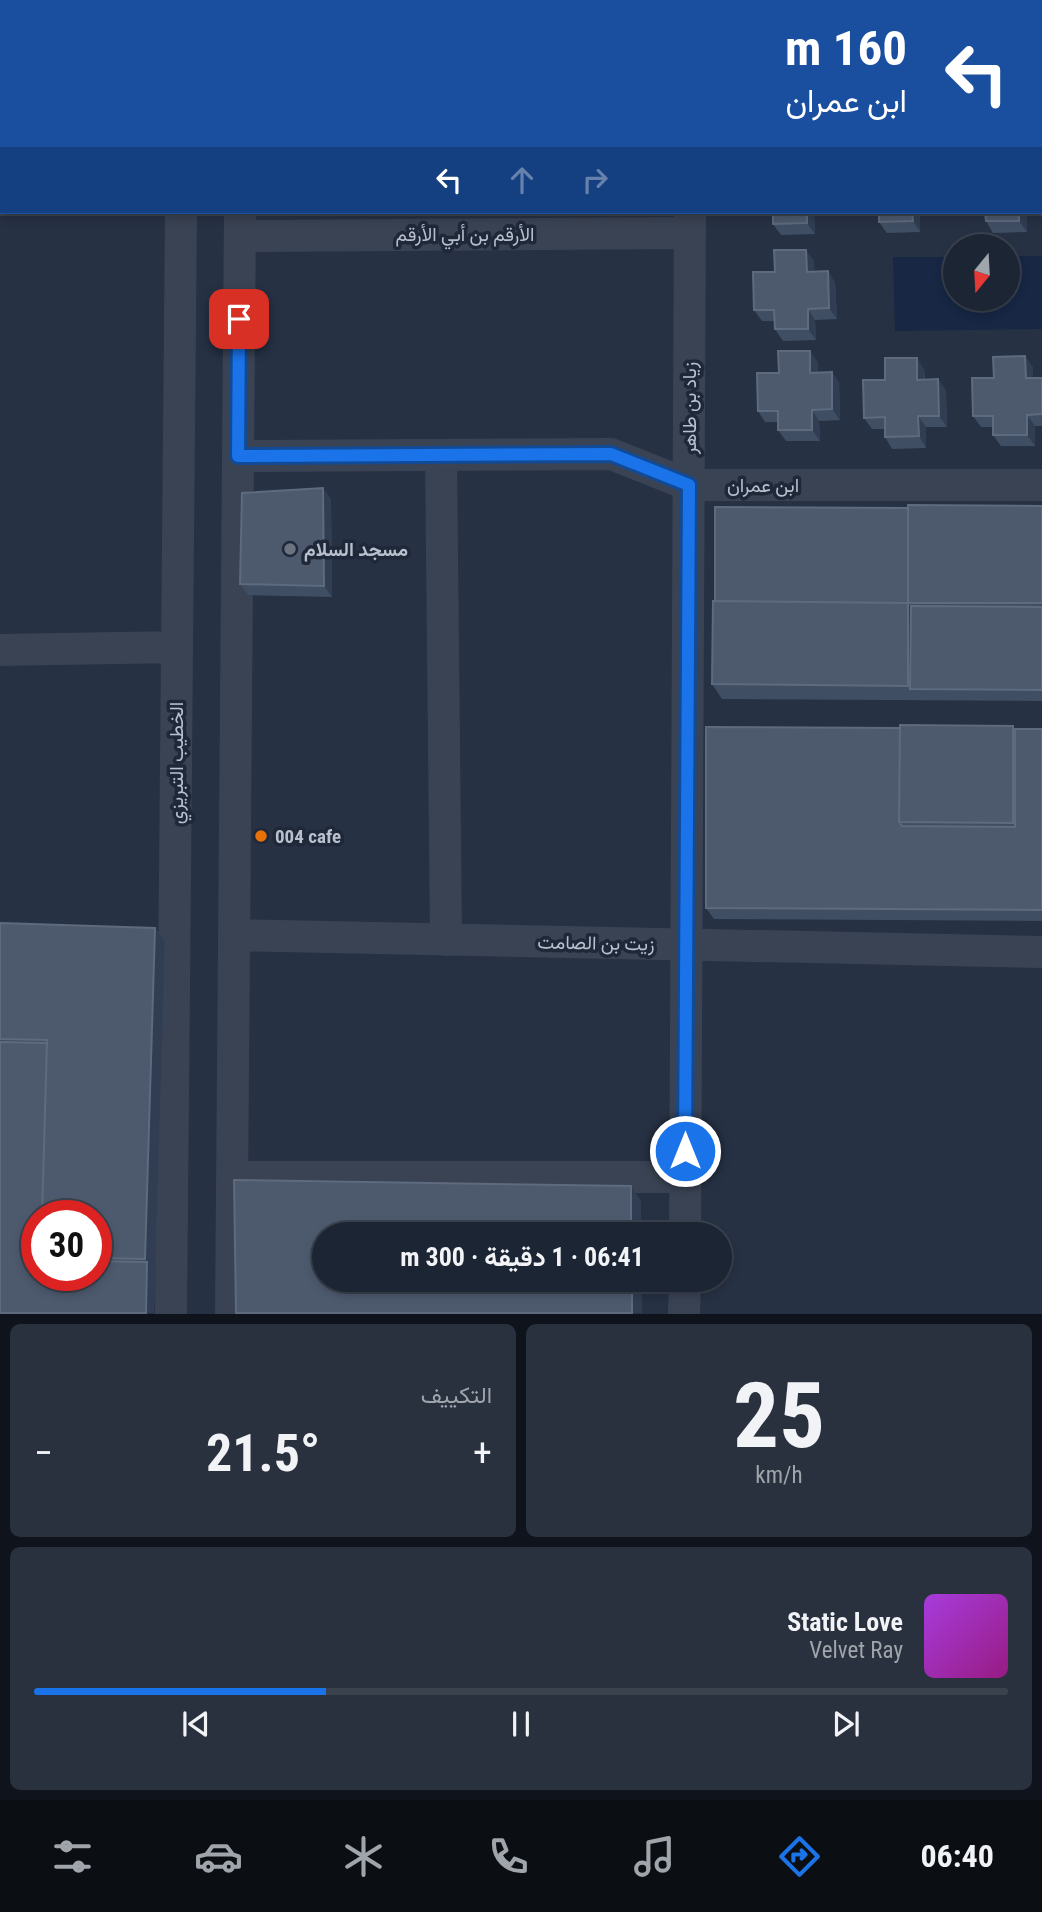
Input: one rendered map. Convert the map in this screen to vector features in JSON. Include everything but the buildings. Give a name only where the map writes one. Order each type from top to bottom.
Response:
[{"type":"street","name":"الخطيب التبريزي","points":[[172,1314],[161,930],[177,647],[181,214]]},
{"type":"street","name":"الأرقم بن أبي الأرقم","points":[[240,224],[690,222]]},
{"type":"street","name":"زياد بن طاهر","points":[[685,1222],[690,222]]},
{"type":"street","points":[[231,1314],[240,224]]},
{"type":"street","name":"ابن عمران","points":[[238,456],[611,454],[689,485],[1042,485]]},
{"type":"street","points":[[441,455],[446,940]]},
{"type":"street","points":[[0,650],[177,647]]},
{"type":"street","name":"زيت بن الصامت","points":[[234,935],[1042,952]]},
{"type":"street","points":[[232,1177],[685,1177]]},
{"type":"street","points":[[684,1314],[685,1292]]},
{"type":"water","points":[[1020,256],[1042,256],[1042,329],[895,331],[893,257],[943,257],[943,312],[1020,312]]},
{"type":"place","name":"مسجد السلام","points":[[290,549]]},
{"type":"place","name":"004 cafe","points":[[261,836]]},
{"type":"route","points":[[239,319],[238,456],[611,454],[689,485],[685,1151]]}]
